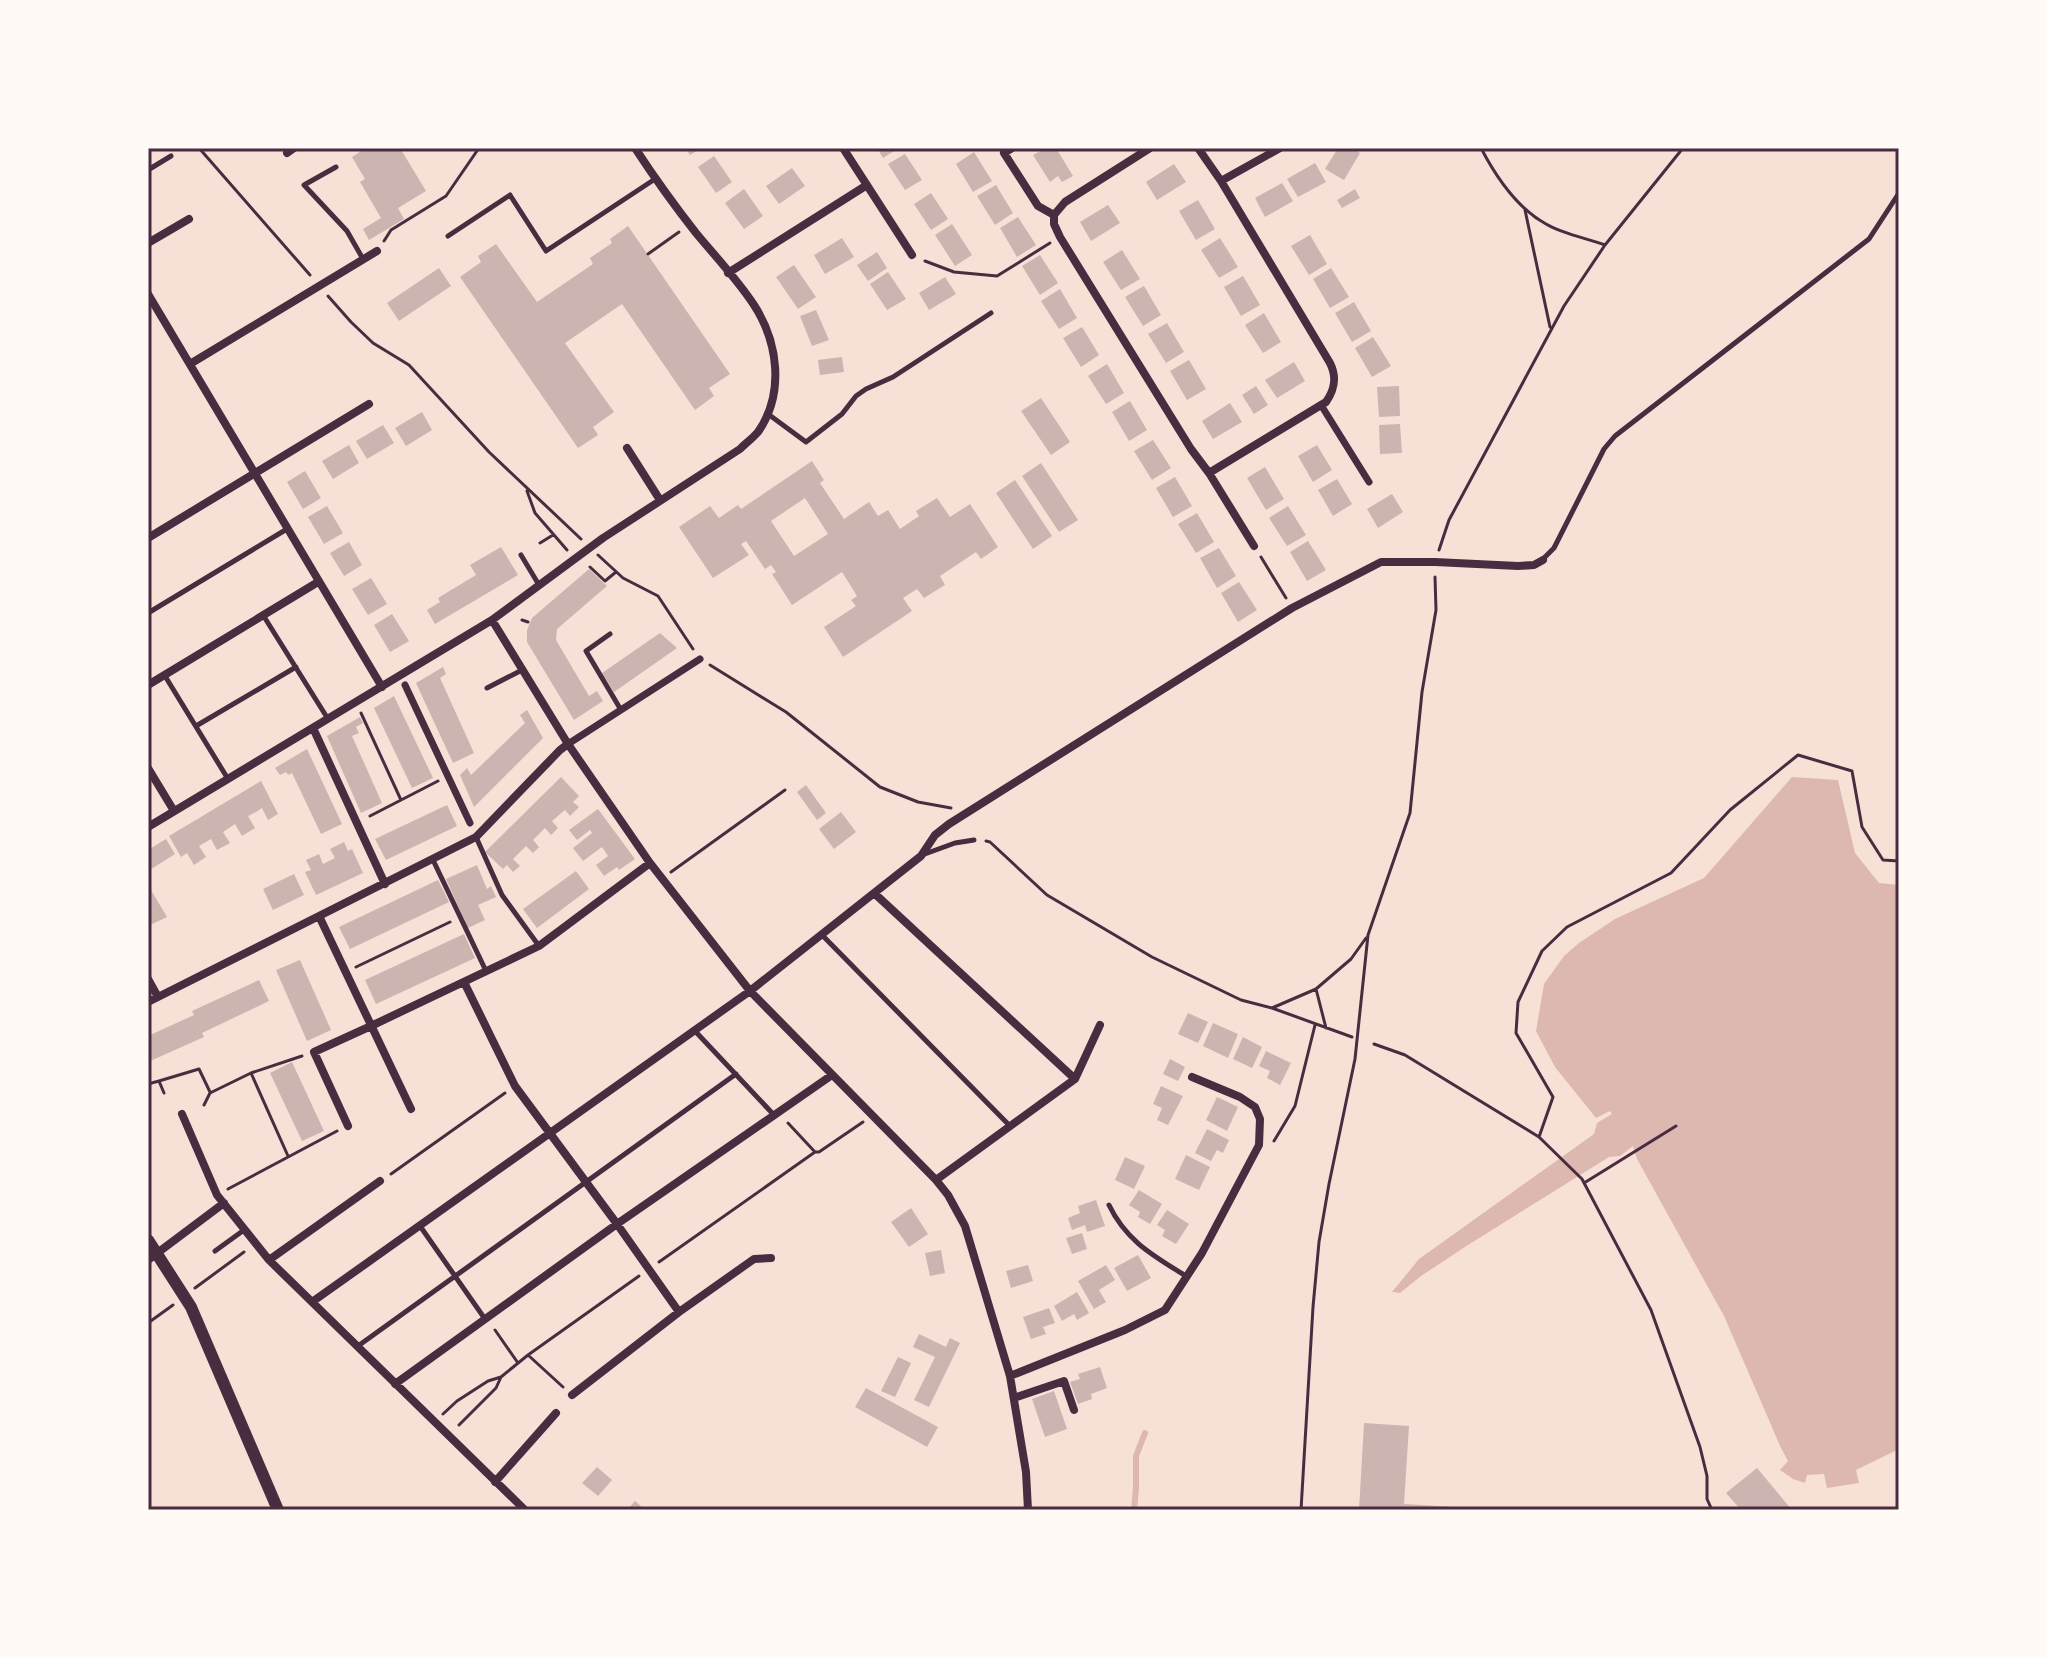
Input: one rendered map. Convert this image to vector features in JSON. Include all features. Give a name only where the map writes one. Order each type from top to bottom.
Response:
[{"type":"street","points":[[148,827],[492,620],[603,538],[740,449],[757,433],[768,413],[774,390],[776,373],[769,336],[754,305],[655,179],[635,148]]},
{"type":"street","points":[[843,148],[912,255]]},
{"type":"street","points":[[1012,148],[1004,153],[1038,206],[1054,215]]},
{"type":"street","points":[[1150,148],[1065,202],[1054,215],[1054,224],[1254,546]]},
{"type":"street","points":[[1198,148],[1330,363],[1335,380],[1331,395],[1321,405],[1209,473]]},
{"type":"street","points":[[1221,181],[1280,148]]},
{"type":"street","points":[[728,273],[867,185]]},
{"type":"street","points":[[148,243],[189,219]]},
{"type":"street","points":[[190,364],[377,251]]},
{"type":"street","points":[[148,294],[382,687]]},
{"type":"street","points":[[148,537],[369,404]]},
{"type":"street","points":[[1321,405],[1369,482]]},
{"type":"street","points":[[627,448],[660,500]]},
{"type":"street","points":[[312,1302],[750,991],[921,856],[935,835],[949,824],[1292,608],[1381,562],[1534,565],[1543,560]]},
{"type":"street","points":[[148,685],[318,582]]},
{"type":"street","points":[[492,620],[568,744],[661,879],[750,991],[948,1195],[965,1226],[1010,1376],[1026,1472],[1028,1510]]},
{"type":"street","points":[[148,1002],[476,837],[560,750],[700,659]]},
{"type":"street","points":[[405,685],[470,823]]},
{"type":"street","points":[[313,728],[385,884]]},
{"type":"street","points":[[148,768],[174,811]]},
{"type":"street","points":[[348,1126],[314,1052],[539,946],[650,863]]},
{"type":"street","points":[[874,893],[1075,1079]]},
{"type":"street","points":[[319,916],[411,1109]]},
{"type":"street","points":[[148,979],[158,997]]},
{"type":"street","points":[[464,982],[515,1086],[679,1312]]},
{"type":"street","points":[[936,1180],[1075,1079],[1100,1025]]},
{"type":"street","points":[[395,1384],[617,1224],[832,1075]]},
{"type":"street","points":[[1010,1376],[1125,1330],[1165,1310],[1187,1277],[1259,1145],[1260,1119],[1255,1107],[1240,1097],[1192,1077]]},
{"type":"street","points":[[182,1114],[217,1195],[269,1260],[525,1510]]},
{"type":"street","points":[[269,1260],[380,1181]]},
{"type":"street","points":[[152,1257],[224,1203]]},
{"type":"street","points":[[148,1240],[152,1257],[191,1307],[278,1510]]},
{"type":"street","points":[[572,1395],[679,1312],[754,1259],[771,1258]]},
{"type":"street","points":[[1014,1398],[1064,1381],[1074,1410]]},
{"type":"street","points":[[495,1482],[556,1413]]},
{"type":"lane","points":[[148,170],[171,156]]},
{"type":"lane","points":[[336,167],[304,185],[347,231],[364,260]]},
{"type":"lane","points":[[448,236],[510,195],[546,251],[655,179]]},
{"type":"lane","points":[[1543,560],[1554,548],[1604,449],[1615,436],[1869,239],[1899,193]]},
{"type":"lane","points":[[768,413],[806,442],[842,414],[866,389],[893,377],[991,313]]},
{"type":"lane","points":[[148,613],[287,529]]},
{"type":"lane","points":[[521,555],[540,586]]},
{"type":"lane","points":[[263,615],[328,719]]},
{"type":"lane","points":[[610,634],[586,651],[621,710]]},
{"type":"lane","points":[[196,726],[296,667]]},
{"type":"lane","points":[[487,688],[523,670]]},
{"type":"lane","points":[[164,675],[228,779]]},
{"type":"lane","points":[[476,837],[502,895],[539,946]]},
{"type":"lane","points":[[921,856],[955,843],[974,840]]},
{"type":"lane","points":[[433,860],[486,971]]},
{"type":"lane","points":[[822,935],[1010,1126]]},
{"type":"lane","points":[[695,1031],[774,1115]]},
{"type":"lane","points":[[357,1347],[736,1074]]},
{"type":"lane","points":[[1109,1205],[1117,1222],[1131,1238],[1151,1255],[1187,1277]]},
{"type":"lane","points":[[420,1226],[485,1319]]},
{"type":"lane","points":[[215,1251],[245,1229]]},
{"type":"path","points":[[199,148],[313,279]]},
{"type":"path","points":[[377,251],[391,230],[446,196],[479,148]]},
{"type":"path","points":[[1481,148],[1502,182],[1525,210],[1547,225],[1605,245]]},
{"type":"path","points":[[1301,1510],[1319,1242],[1355,1059],[1368,935],[1410,813],[1422,692],[1436,610],[1435,562],[1449,520],[1564,306],[1605,245],[1683,148]]},
{"type":"path","points":[[1525,210],[1551,329]]},
{"type":"path","points":[[648,254],[683,230]]},
{"type":"path","points":[[912,255],[954,272],[997,276],[1060,237]]},
{"type":"path","points":[[325,292],[373,343],[409,365],[489,452],[583,542]]},
{"type":"path","points":[[526,489],[535,513],[567,550]]},
{"type":"path","points":[[540,543],[553,535]]},
{"type":"path","points":[[1254,546],[1292,608]]},
{"type":"path","points":[[594,552],[623,578],[658,596],[700,659],[786,712],[880,787],[918,802],[953,808]]},
{"type":"path","points":[[590,567],[605,581],[616,572]]},
{"type":"path","points":[[361,712],[401,800]]},
{"type":"path","points":[[1539,1137],[1553,1097],[1516,1033],[1518,1002],[1542,951],[1567,927],[1671,873],[1730,810],[1798,755],[1852,771],[1862,827],[1883,860],[1899,861]]},
{"type":"path","points":[[367,818],[448,776]]},
{"type":"path","points":[[661,879],[785,790]]},
{"type":"path","points":[[974,840],[990,842],[1047,895],[1152,957],[1241,1000],[1352,1037]]},
{"type":"path","points":[[345,972],[460,918]]},
{"type":"path","points":[[1272,1008],[1316,989],[1333,977],[1368,935]]},
{"type":"path","points":[[1316,989],[1326,1028]]},
{"type":"path","points":[[1374,1044],[1405,1055],[1539,1137],[1583,1181],[1651,1310],[1700,1447],[1707,1476],[1707,1499],[1712,1510]]},
{"type":"path","points":[[204,1105],[210,1093],[251,1073],[314,1052]]},
{"type":"path","points":[[148,1084],[199,1069],[210,1093]]},
{"type":"path","points":[[251,1073],[288,1156]]},
{"type":"path","points":[[159,1081],[164,1093]]},
{"type":"path","points":[[380,1181],[515,1086]]},
{"type":"path","points":[[774,1115],[784,1119],[815,1152],[872,1116]]},
{"type":"path","points":[[224,1191],[348,1126]]},
{"type":"path","points":[[1583,1181],[1676,1126]]},
{"type":"path","points":[[194,1289],[248,1249]]},
{"type":"path","points":[[148,1323],[176,1302]]},
{"type":"path","points":[[485,1319],[518,1363]]},
{"type":"path","points":[[434,1422],[457,1401],[488,1381],[501,1377],[528,1355]]},
{"type":"path","points":[[448,1436],[496,1388],[501,1377]]},
{"type":"shaded area","points":[[1792,777],[1838,780],[1855,853],[1879,883],[1899,885],[1899,1449],[1856,1470],[1859,1483],[1827,1488],[1824,1474],[1807,1475],[1805,1483],[1780,1470],[1788,1461],[1724,1316],[1637,1159],[1633,1146],[1620,1156],[1609,1157],[1468,1245],[1400,1293],[1392,1292],[1419,1259],[1594,1134],[1597,1123],[1612,1114],[1610,1111],[1596,1118],[1555,1067],[1536,1031],[1544,984],[1564,956],[1615,919],[1704,878]]},
{"type":"building","points":[[366,148],[400,148],[426,191],[398,208],[404,219],[369,240],[363,229],[381,218],[360,182],[365,179],[352,157]]},
{"type":"building","points":[[685,148],[701,148],[690,155]]},
{"type":"building","points":[[877,148],[899,148],[883,158]]},
{"type":"building","points":[[1041,148],[1056,148],[1073,176],[1062,182],[1058,176],[1050,182],[1033,155]]},
{"type":"building","points":[[1338,148],[1352,148],[1360,153],[1344,180],[1325,169]]},
{"type":"building","points":[[974,152],[992,181],[973,192],[956,164]]},
{"type":"building","points":[[905,154],[922,180],[905,190],[888,164]]},
{"type":"building","points":[[714,156],[732,182],[716,193],[698,167]]},
{"type":"building","points":[[1315,163],[1326,182],[1298,197],[1287,179]]},
{"type":"building","points":[[1174,164],[1186,182],[1157,200],[1146,182]]},
{"type":"building","points":[[792,168],[805,186],[779,204],[766,186]]},
{"type":"building","points":[[1282,183],[1293,201],[1265,217],[1255,198]]},
{"type":"building","points":[[996,185],[1013,213],[995,225],[977,196]]},
{"type":"building","points":[[744,189],[763,216],[744,229],[725,203]]},
{"type":"building","points":[[1355,189],[1360,198],[1342,208],[1337,200]]},
{"type":"building","points":[[931,193],[948,219],[931,230],[914,204]]},
{"type":"building","points":[[1198,200],[1215,229],[1196,240],[1179,211]]},
{"type":"building","points":[[1108,205],[1120,223],[1091,241],[1080,222]]},
{"type":"building","points":[[1018,217],[1036,245],[1017,257],[1000,228]]},
{"type":"building","points":[[952,224],[972,255],[955,266],[935,235]]},
{"type":"building","points":[[628,226],[730,374],[709,388],[714,396],[695,410],[622,304],[565,343],[614,412],[593,427],[598,435],[578,448],[460,277],[481,262],[478,256],[496,244],[537,302],[593,264],[590,258],[612,243],[610,239]]},
{"type":"building","points":[[1310,235],[1327,264],[1309,275],[1291,246]]},
{"type":"building","points":[[842,238],[854,257],[825,274],[814,255]]},
{"type":"building","points":[[1220,238],[1238,267],[1219,278],[1201,250]]},
{"type":"building","points":[[1122,250],[1140,279],[1121,290],[1103,262]]},
{"type":"building","points":[[877,252],[887,268],[868,281],[857,265]]},
{"type":"building","points":[[1040,255],[1058,283],[1040,295],[1022,266]]},
{"type":"building","points":[[794,265],[816,297],[798,309],[776,277]]},
{"type":"building","points":[[439,268],[451,286],[399,321],[387,303]]},
{"type":"building","points":[[1331,268],[1349,297],[1330,308],[1313,279]]},
{"type":"building","points":[[888,272],[906,299],[887,310],[870,284]]},
{"type":"building","points":[[1243,276],[1260,305],[1241,316],[1224,287]]},
{"type":"building","points":[[945,277],[956,294],[929,310],[919,293]]},
{"type":"building","points":[[1144,286],[1161,315],[1143,326],[1125,297]]},
{"type":"building","points":[[1060,289],[1077,318],[1059,329],[1041,301]]},
{"type":"building","points":[[1354,302],[1371,331],[1352,342],[1335,313]]},
{"type":"building","points":[[816,310],[829,340],[812,346],[800,316]]},
{"type":"building","points":[[1264,313],[1281,342],[1263,353],[1245,325]]},
{"type":"building","points":[[1167,323],[1184,352],[1166,363],[1148,334]]},
{"type":"building","points":[[1082,327],[1099,355],[1081,367],[1063,338]]},
{"type":"building","points":[[1373,337],[1391,366],[1372,377],[1355,348]]},
{"type":"building","points":[[842,357],[844,372],[820,375],[818,360]]},
{"type":"building","points":[[1189,360],[1206,389],[1187,400],[1170,371]]},
{"type":"building","points":[[1294,362],[1305,381],[1277,398],[1265,380]]},
{"type":"building","points":[[1107,364],[1124,393],[1106,404],[1088,376]]},
{"type":"building","points":[[1256,386],[1268,405],[1254,414],[1242,395]]},
{"type":"building","points":[[1399,386],[1400,416],[1379,417],[1377,387]]},
{"type":"building","points":[[1041,398],[1070,442],[1051,455],[1021,411]]},
{"type":"building","points":[[1130,401],[1147,430],[1129,441],[1112,412]]},
{"type":"building","points":[[1230,403],[1242,422],[1213,439],[1202,421]]},
{"type":"building","points":[[422,412],[432,430],[406,446],[395,428]]},
{"type":"building","points":[[1400,424],[1402,453],[1380,454],[1379,425]]},
{"type":"building","points":[[383,425],[394,443],[367,459],[356,441]]},
{"type":"building","points":[[1153,440],[1171,468],[1152,480],[1134,451]]},
{"type":"building","points":[[349,445],[359,463],[333,479],[322,461]]},
{"type":"building","points":[[1317,445],[1332,470],[1313,482],[1298,456]]},
{"type":"building","points":[[812,461],[824,480],[820,483],[844,519],[869,502],[878,516],[888,510],[900,529],[919,516],[916,511],[937,498],[950,517],[970,504],[998,547],[981,559],[976,552],[940,576],[945,585],[924,598],[917,589],[903,598],[912,611],[843,657],[824,627],[856,606],[851,600],[857,596],[842,572],[792,605],[772,574],[776,572],[771,565],[765,569],[746,541],[741,544],[749,555],[713,578],[679,527],[710,506],[719,518],[738,505],[741,509]],"holes":[[[805,498],[828,534],[794,556],[771,521]]]},
{"type":"building","points":[[1041,463],[1078,520],[1059,532],[1022,476]]},
{"type":"building","points":[[1265,467],[1284,499],[1266,510],[1247,478]]},
{"type":"building","points":[[305,471],[321,498],[303,509],[287,482]]},
{"type":"building","points":[[1175,477],[1192,506],[1173,517],[1156,488]]},
{"type":"building","points":[[1337,479],[1352,504],[1333,516],[1318,490]]},
{"type":"building","points":[[1015,480],[1052,536],[1033,549],[996,493]]},
{"type":"building","points":[[1392,494],[1403,512],[1378,528],[1367,509]]},
{"type":"building","points":[[327,506],[343,533],[324,544],[308,517]]},
{"type":"building","points":[[1288,506],[1306,535],[1287,546],[1269,518]]},
{"type":"building","points":[[1197,513],[1214,542],[1196,553],[1178,524]]},
{"type":"building","points":[[1308,541],[1326,570],[1307,581],[1290,552]]},
{"type":"building","points":[[349,542],[362,565],[344,576],[330,553]]},
{"type":"building","points":[[501,547],[518,575],[435,624],[427,610],[440,602],[438,598],[476,575],[470,565]]},
{"type":"building","points":[[1219,548],[1236,576],[1217,588],[1200,558]]},
{"type":"building","points":[[589,569],[607,586],[557,629],[556,640],[589,696],[597,691],[603,701],[574,720],[527,642],[527,630],[532,618]]},
{"type":"building","points":[[371,578],[387,604],[368,615],[352,589]]},
{"type":"building","points":[[1239,582],[1257,610],[1238,622],[1221,593]]},
{"type":"building","points":[[392,614],[409,641],[390,652],[374,625]]},
{"type":"building","points":[[660,633],[677,648],[614,692],[602,673]]},
{"type":"building","points":[[443,667],[446,674],[440,678],[474,753],[453,763],[416,683]]},
{"type":"building","points":[[394,696],[433,778],[412,788],[374,708]]},
{"type":"building","points":[[527,710],[543,738],[474,807],[460,775],[467,768],[471,775],[525,723],[520,715]]},
{"type":"building","points":[[360,717],[363,723],[356,727],[359,733],[352,736],[382,803],[361,813],[327,736]]},
{"type":"building","points":[[307,749],[342,824],[321,834],[292,773],[280,775],[275,768]]},
{"type":"building","points":[[561,777],[579,796],[573,802],[579,807],[570,816],[565,810],[552,821],[558,828],[551,835],[545,828],[533,840],[539,847],[533,853],[526,846],[513,859],[520,866],[513,872],[507,865],[503,869],[485,852]]},
{"type":"building","points":[[261,781],[278,814],[268,820],[262,808],[248,816],[255,828],[242,836],[235,824],[223,832],[230,843],[217,850],[211,839],[199,846],[206,857],[194,865],[187,853],[181,857],[169,836]]},
{"type":"building","points":[[806,785],[826,813],[817,820],[797,792]]},
{"type":"building","points":[[447,805],[457,826],[386,860],[375,839]]},
{"type":"building","points":[[598,809],[635,859],[604,876],[596,865],[608,856],[602,847],[583,861],[573,848],[592,833],[590,830],[577,840],[569,830]]},
{"type":"building","points":[[841,812],[856,832],[834,849],[819,829]]},
{"type":"building","points":[[166,839],[175,854],[148,871],[148,850]]},
{"type":"building","points":[[344,842],[348,851],[352,849],[363,873],[316,895],[305,872],[311,870],[306,860],[319,854],[323,864],[335,858],[330,849]]},
{"type":"building","points":[[477,865],[487,889],[491,886],[496,897],[478,905],[485,920],[468,928],[446,879]]},
{"type":"building","points":[[576,871],[589,889],[537,928],[523,909]]},
{"type":"building","points":[[294,874],[304,895],[273,910],[263,889]]},
{"type":"building","points":[[438,880],[449,902],[350,949],[339,927]]},
{"type":"building","points":[[148,885],[167,917],[148,926]]},
{"type":"building","points":[[464,934],[475,958],[376,1004],[365,980]]},
{"type":"building","points":[[300,960],[331,1030],[307,1041],[276,970]]},
{"type":"building","points":[[259,980],[269,1001],[202,1033],[204,1037],[148,1062],[148,1036],[194,1015],[192,1011]]},
{"type":"building","points":[[1188,1013],[1208,1022],[1198,1043],[1178,1034]]},
{"type":"building","points":[[1213,1023],[1238,1034],[1228,1058],[1203,1046]]},
{"type":"building","points":[[1243,1037],[1262,1047],[1252,1068],[1233,1059]]},
{"type":"building","points":[[1266,1051],[1291,1063],[1280,1085],[1267,1078],[1270,1071],[1259,1066]]},
{"type":"building","points":[[1170,1059],[1185,1067],[1178,1081],[1163,1074]]},
{"type":"building","points":[[292,1062],[324,1131],[302,1141],[270,1073]]},
{"type":"building","points":[[1161,1086],[1183,1096],[1168,1125],[1157,1120],[1162,1108],[1153,1104]]},
{"type":"building","points":[[1217,1097],[1238,1107],[1227,1131],[1206,1120]]},
{"type":"building","points":[[1207,1129],[1229,1140],[1223,1153],[1217,1150],[1211,1161],[1195,1153]]},
{"type":"building","points":[[1186,1155],[1210,1167],[1199,1190],[1175,1179]]},
{"type":"building","points":[[1125,1157],[1145,1166],[1134,1189],[1115,1180]]},
{"type":"building","points":[[1139,1190],[1162,1204],[1150,1224],[1138,1217],[1140,1212],[1129,1205]]},
{"type":"building","points":[[1096,1200],[1105,1226],[1087,1232],[1085,1225],[1072,1230],[1068,1218],[1080,1213],[1078,1206]]},
{"type":"building","points":[[911,1208],[928,1234],[909,1247],[891,1222]]},
{"type":"building","points":[[1167,1210],[1189,1224],[1176,1244],[1162,1236],[1165,1230],[1157,1225]]},
{"type":"building","points":[[1082,1233],[1087,1249],[1072,1254],[1066,1238]]},
{"type":"building","points":[[941,1250],[945,1273],[930,1276],[925,1253]]},
{"type":"building","points":[[1138,1255],[1151,1278],[1127,1291],[1114,1268]]},
{"type":"building","points":[[1028,1265],[1033,1281],[1011,1288],[1006,1271]]},
{"type":"building","points":[[1106,1265],[1115,1280],[1099,1290],[1106,1302],[1094,1309],[1078,1281]]},
{"type":"building","points":[[1077,1292],[1089,1313],[1077,1320],[1074,1314],[1062,1321],[1054,1306]]},
{"type":"building","points":[[1049,1308],[1055,1323],[1043,1327],[1046,1334],[1031,1339],[1023,1317]]},
{"type":"building","points":[[919,1334],[946,1347],[950,1338],[960,1343],[929,1407],[914,1400],[935,1357],[913,1347]]},
{"type":"building","points":[[898,1357],[911,1363],[895,1397],[881,1391]]},
{"type":"building","points":[[1100,1367],[1107,1388],[1091,1394],[1092,1399],[1078,1404],[1070,1382],[1080,1379],[1078,1374]]},
{"type":"building","points":[[866,1388],[938,1427],[927,1447],[855,1407]]},
{"type":"building","points":[[1054,1391],[1067,1429],[1045,1437],[1032,1399]]},
{"type":"building","points":[[1364,1423],[1409,1426],[1404,1504],[1473,1510],[1359,1510]]},
{"type":"building","points":[[597,1467],[612,1480],[598,1496],[582,1483]]},
{"type":"building","points":[[1757,1468],[1792,1510],[1741,1510],[1726,1493]]},
{"type":"building","points":[[635,1501],[645,1510],[627,1510]]},
{"type":"waterway","points":[[1134,1510],[1136,1456],[1145,1433]]}]
